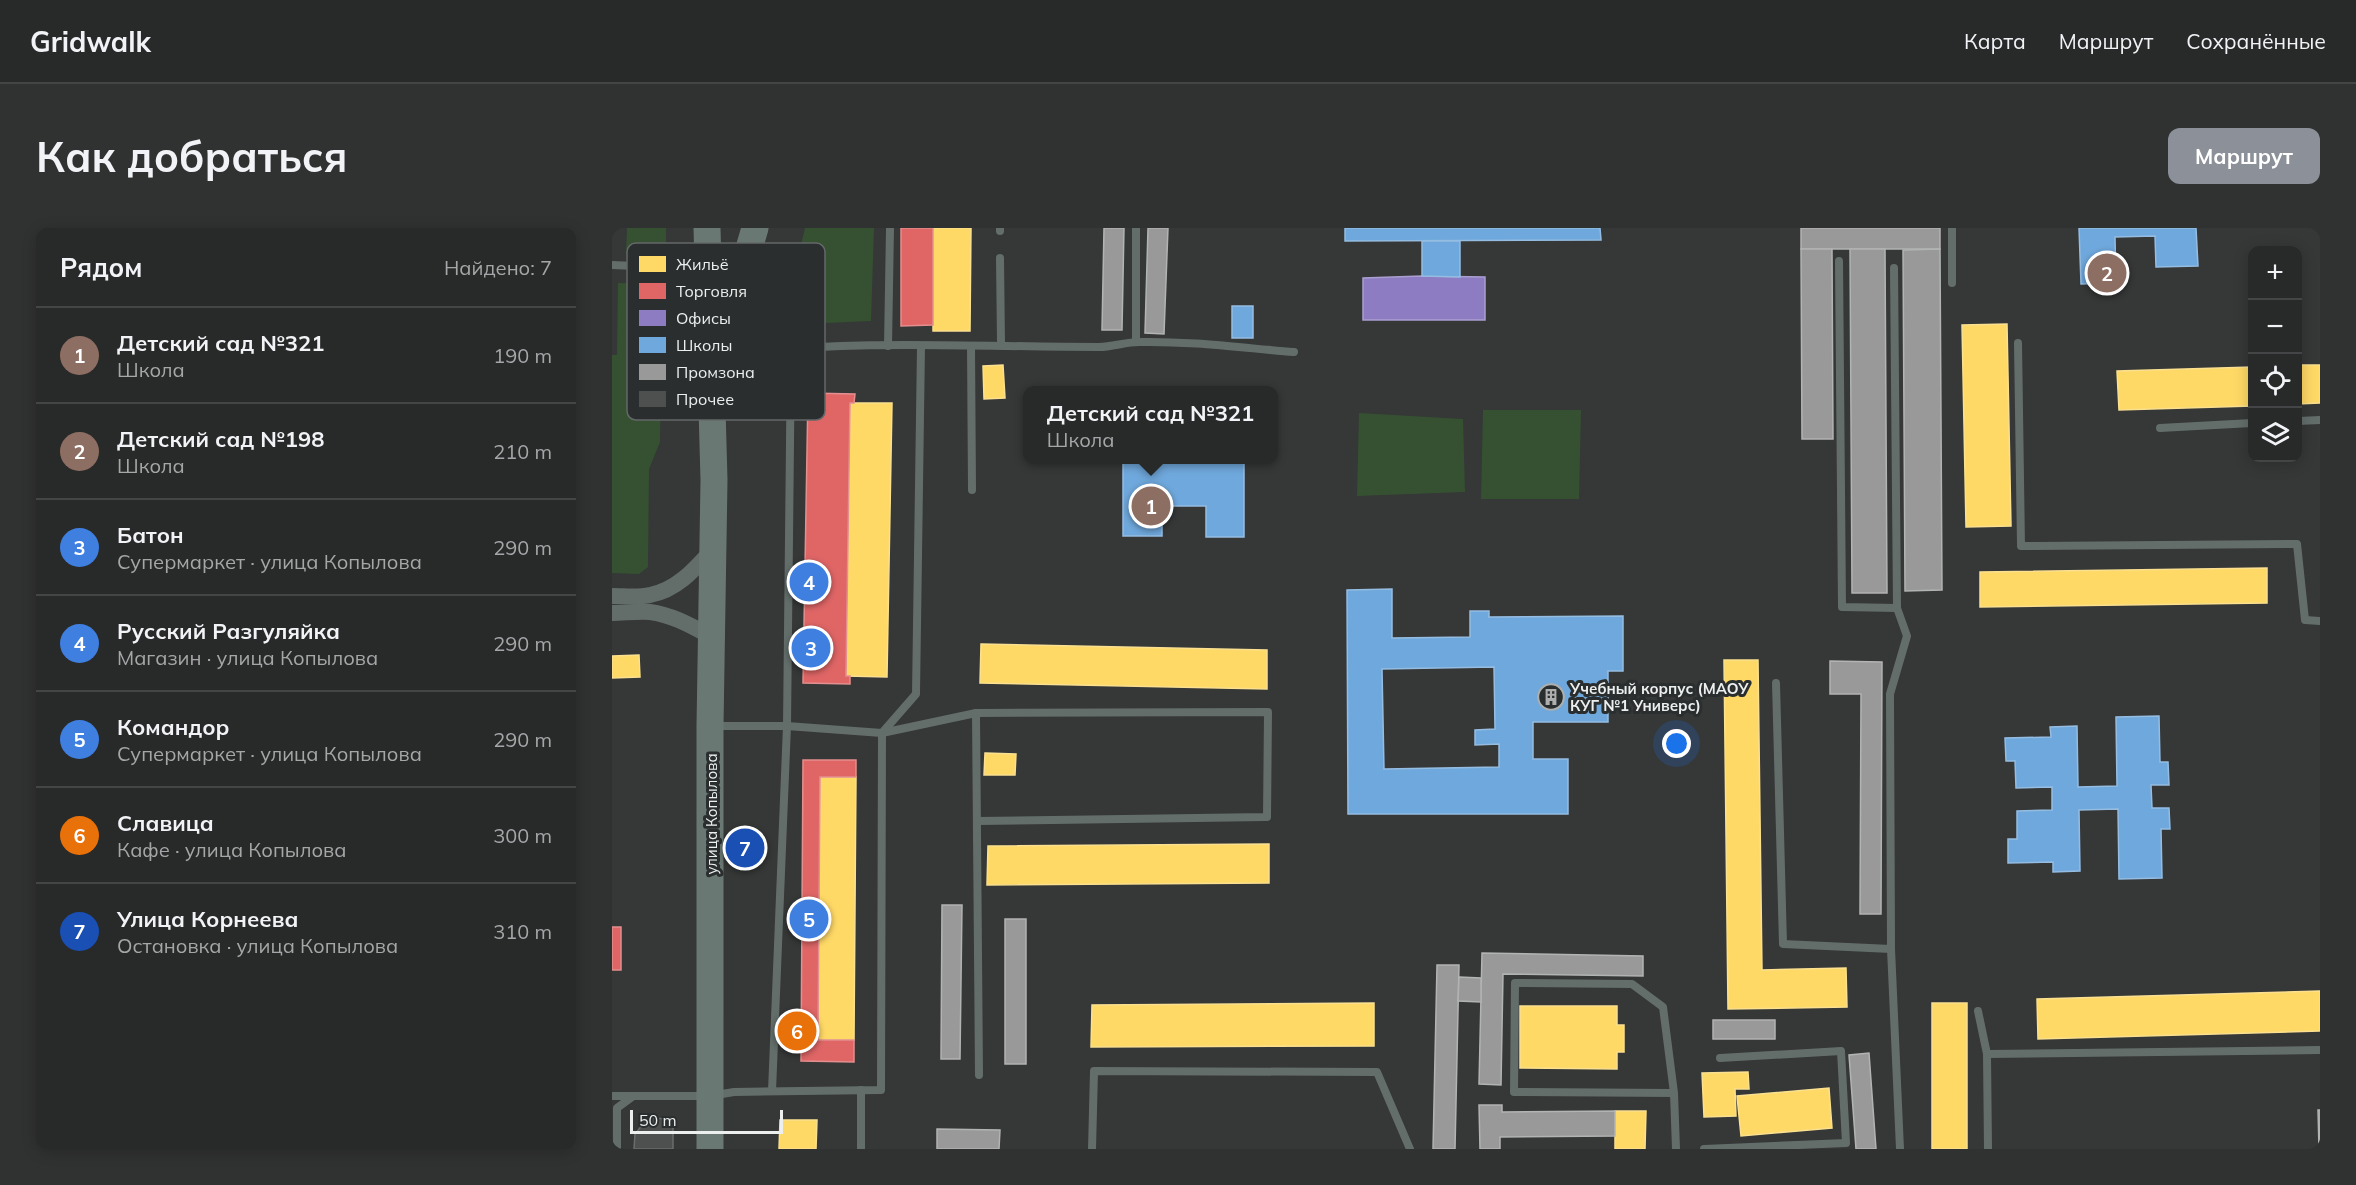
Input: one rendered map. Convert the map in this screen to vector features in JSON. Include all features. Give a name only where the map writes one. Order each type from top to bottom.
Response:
[{"type":"main road","name":"улица Копылова","points":[[751,243],[755,228]]},
{"type":"main road","name":"улица Копылова","points":[[710,1149],[710,726],[714,480],[712,420]]},
{"type":"main road","name":"улица Копылова","points":[[714,480],[722,420]]},
{"type":"street","points":[[612,596],[650,595],[674,586],[693,571],[713,549]]},
{"type":"street","points":[[612,613],[650,612],[680,620],[712,637]]},
{"type":"lane","points":[[888,346],[890,228]]},
{"type":"lane","points":[[1136,228],[1136,342]]},
{"type":"lane","points":[[1952,228],[1952,283]]},
{"type":"lane","points":[[1000,258],[1001,344]]},
{"type":"lane","points":[[1839,261],[1842,607],[1897,608]]},
{"type":"lane","points":[[612,265],[627,266]]},
{"type":"lane","points":[[1894,268],[1897,608],[1907,636],[1890,694],[1891,949],[1900,1149]]},
{"type":"lane","points":[[825,347],[1001,344],[1102,347],[1136,342],[1294,352]]},
{"type":"lane","points":[[2018,343],[2021,546],[2297,544],[2305,620],[2320,621]]},
{"type":"lane","points":[[612,1096],[710,1096],[734,1092],[881,1090],[882,734],[916,694],[921,346]]},
{"type":"lane","points":[[971,346],[972,490]]},
{"type":"lane","points":[[772,1091],[787,726],[790,420]]},
{"type":"lane","points":[[2302,421],[2320,420]]},
{"type":"lane","points":[[2160,428],[2248,423]]},
{"type":"lane","points":[[1776,683],[1783,944],[1891,949]]},
{"type":"lane","points":[[710,726],[787,726],[882,734],[976,713],[1268,712],[1267,817],[977,821]]},
{"type":"lane","points":[[976,713],[979,1075]]},
{"type":"lane","points":[[1674,1094],[1514,1092],[1515,982],[1632,984],[1663,1007],[1674,1094],[1676,1149]]},
{"type":"lane","points":[[1978,1011],[1987,1054],[1988,1149]]},
{"type":"lane","points":[[1987,1054],[2320,1050]]},
{"type":"lane","points":[[1704,1149],[1846,1143],[1842,1051],[1720,1058]]},
{"type":"lane","points":[[1092,1149],[1094,1071],[1130,1071],[1377,1072],[1410,1149]]},
{"type":"lane","points":[[861,1090],[861,1149]]},
{"type":"lane","points":[[617,1149],[617,1108],[632,1096]]},
{"type":"green space","points":[[627,228],[666,228],[666,243],[627,243],[626,254]]},
{"type":"green space","points":[[805,228],[874,228],[871,321],[825,323],[825,243],[801,243]]},
{"type":"green space","points":[[618,283],[627,283],[627,420],[660,420],[660,442],[649,469],[648,567],[639,574],[612,573],[612,355],[617,355]]},
{"type":"green space","points":[[1483,410],[1581,410],[1579,499],[1481,499]]},
{"type":"green space","points":[[1359,413],[1463,419],[1465,492],[1357,496]]},
{"type":"building: Жильё","points":[[933,228],[971,228],[970,331],[933,331]]},
{"type":"building: Жильё","points":[[2007,324],[2011,526],[1966,527],[1962,325]]},
{"type":"building: Жильё","points":[[1003,365],[1005,398],[984,399],[983,366]]},
{"type":"building: Жильё","points":[[2302,365],[2320,365],[2320,403],[2302,404]]},
{"type":"building: Жильё","points":[[2248,367],[2248,406],[2119,410],[2117,371]]},
{"type":"building: Жильё","points":[[850,403],[892,403],[887,677],[846,676]]},
{"type":"building: Жильё","points":[[2267,568],[2267,603],[1980,607],[1980,572]]},
{"type":"building: Жильё","points":[[981,644],[1267,650],[1267,689],[980,683]]},
{"type":"building: Жильё","points":[[639,655],[640,677],[612,678],[612,656]]},
{"type":"building: Жильё","points":[[1724,660],[1758,660],[1762,970],[1846,968],[1847,1007],[1728,1009]]},
{"type":"building: Жильё","points":[[985,753],[1016,754],[1015,775],[984,775]]},
{"type":"building: Жильё","points":[[820,777],[856,777],[854,1040],[818,1040]]},
{"type":"building: Жильё","points":[[1269,844],[1269,883],[987,885],[988,846]]},
{"type":"building: Жильё","points":[[2320,991],[2320,1031],[2038,1039],[2037,999]]},
{"type":"building: Жильё","points":[[1374,1003],[1374,1046],[1091,1047],[1092,1005]]},
{"type":"building: Жильё","points":[[1932,1003],[1967,1003],[1967,1149],[1932,1149]]},
{"type":"building: Жильё","points":[[1520,1006],[1617,1006],[1617,1025],[1624,1025],[1624,1052],[1617,1052],[1617,1069],[1520,1068]]},
{"type":"building: Жильё","points":[[1748,1072],[1749,1089],[1735,1089],[1736,1116],[1704,1117],[1702,1073]]},
{"type":"building: Жильё","points":[[1829,1088],[1832,1128],[1741,1136],[1737,1096]]},
{"type":"building: Жильё","points":[[1615,1111],[1646,1111],[1645,1149],[1615,1149]]},
{"type":"building: Жильё","points":[[780,1120],[817,1120],[816,1149],[779,1149]]},
{"type":"building: Торговля","points":[[901,228],[933,228],[933,325],[901,326]]},
{"type":"building: Торговля","points":[[825,393],[855,394],[854,403],[850,403],[846,676],[850,676],[850,684],[803,683],[808,420],[825,420]]},
{"type":"building: Торговля","points":[[803,760],[856,760],[856,777],[820,777],[818,1040],[854,1040],[854,1062],[801,1061]]},
{"type":"building: Торговля","points":[[612,927],[621,927],[621,970],[612,970]]},
{"type":"building: Торговля","points":[[794,1024],[801,1025],[801,1038],[794,1038]]},
{"type":"building: Офисы","points":[[1485,277],[1485,320],[1363,320],[1363,278]]},
{"type":"building: Школы","points":[[1345,228],[1600,228],[1601,240],[1345,241]]},
{"type":"building: Школы","points":[[2079,228],[2196,228],[2198,266],[2156,267],[2155,236],[2115,237],[2116,283],[2081,284]]},
{"type":"building: Школы","points":[[1422,241],[1460,241],[1460,277],[1422,276]]},
{"type":"building: Школы","points":[[1232,306],[1253,306],[1253,338],[1232,338]]},
{"type":"building: Школы","points":[[1123,464],[1244,464],[1244,537],[1206,537],[1206,506],[1162,506],[1162,536],[1123,536]]},
{"type":"building: Школы","name":"Учебный корпус (МАОУ КУГ №1 Универс)","points":[[1392,589],[1392,638],[1470,637],[1470,611],[1489,611],[1489,617],[1623,616],[1623,671],[1608,671],[1608,722],[1533,722],[1533,759],[1568,759],[1568,814],[1348,814],[1347,590]],"holes":[[[1494,667],[1495,729],[1475,730],[1475,745],[1499,744],[1499,767],[1384,769],[1382,669]]]},
{"type":"building: Школы","points":[[2159,716],[2160,762],[2168,762],[2169,785],[2151,785],[2152,808],[2169,808],[2170,829],[2161,829],[2162,878],[2119,879],[2118,809],[2079,810],[2080,871],[2053,872],[2053,862],[2008,863],[2008,839],[2017,839],[2017,811],[2052,810],[2052,787],[2016,788],[2015,761],[2006,761],[2005,738],[2051,737],[2050,727],[2077,726],[2078,787],[2117,786],[2116,717]]},
{"type":"building: Промзона","points":[[1104,228],[1124,228],[1122,330],[1102,330]]},
{"type":"building: Промзона","points":[[1148,228],[1168,228],[1164,334],[1145,333]]},
{"type":"building: Промзона","points":[[1801,228],[1940,228],[1940,249],[1801,249]]},
{"type":"building: Промзона","points":[[1801,249],[1832,249],[1833,439],[1802,439]]},
{"type":"building: Промзона","points":[[1850,249],[1885,249],[1887,593],[1852,593]]},
{"type":"building: Промзона","points":[[1940,249],[1942,590],[1905,591],[1903,250]]},
{"type":"building: Промзона","points":[[1830,661],[1882,662],[1881,914],[1860,914],[1861,694],[1830,694]]},
{"type":"building: Промзона","points":[[942,905],[962,905],[960,1059],[941,1059]]},
{"type":"building: Промзона","points":[[1005,919],[1026,919],[1026,1064],[1005,1064]]},
{"type":"building: Промзона","points":[[1482,953],[1643,956],[1643,976],[1503,974],[1501,1085],[1479,1084]]},
{"type":"building: Промзона","points":[[1437,965],[1459,965],[1455,1149],[1433,1149]]},
{"type":"building: Промзона","points":[[1459,977],[1481,978],[1481,1002],[1458,1001]]},
{"type":"building: Промзона","points":[[1713,1020],[1775,1020],[1775,1039],[1713,1039]]},
{"type":"building: Промзона","points":[[1869,1053],[1876,1149],[1856,1149],[1849,1055]]},
{"type":"building: Промзона","points":[[1479,1105],[1502,1105],[1502,1112],[1615,1111],[1615,1136],[1500,1137],[1500,1149],[1480,1149]]},
{"type":"building: Промзона","points":[[2318,1110],[2320,1110],[2320,1149],[2319,1149]]},
{"type":"building: Промзона","points":[[937,1129],[1000,1130],[999,1149],[937,1149]]},
{"type":"building: Прочее","points":[[648,1118],[673,1119],[673,1149],[634,1149],[635,1134]]},
{"type":"place","name":"Детский сад №198","points":[[2107,273]]},
{"type":"place","name":"Детский сад №321","points":[[1151,506]]},
{"type":"place","name":"Русский Разгуляйка","points":[[809,582]]},
{"type":"place","name":"Батон","points":[[811,648]]},
{"type":"place","name":"Учебный корпус (МАОУ КУГ №1 Универс)","points":[[1551,697]]},
{"type":"place","name":"Улица Корнеева","points":[[745,848]]},
{"type":"place","name":"Командор","points":[[809,919]]},
{"type":"place","name":"Славица","points":[[797,1031]]}]
